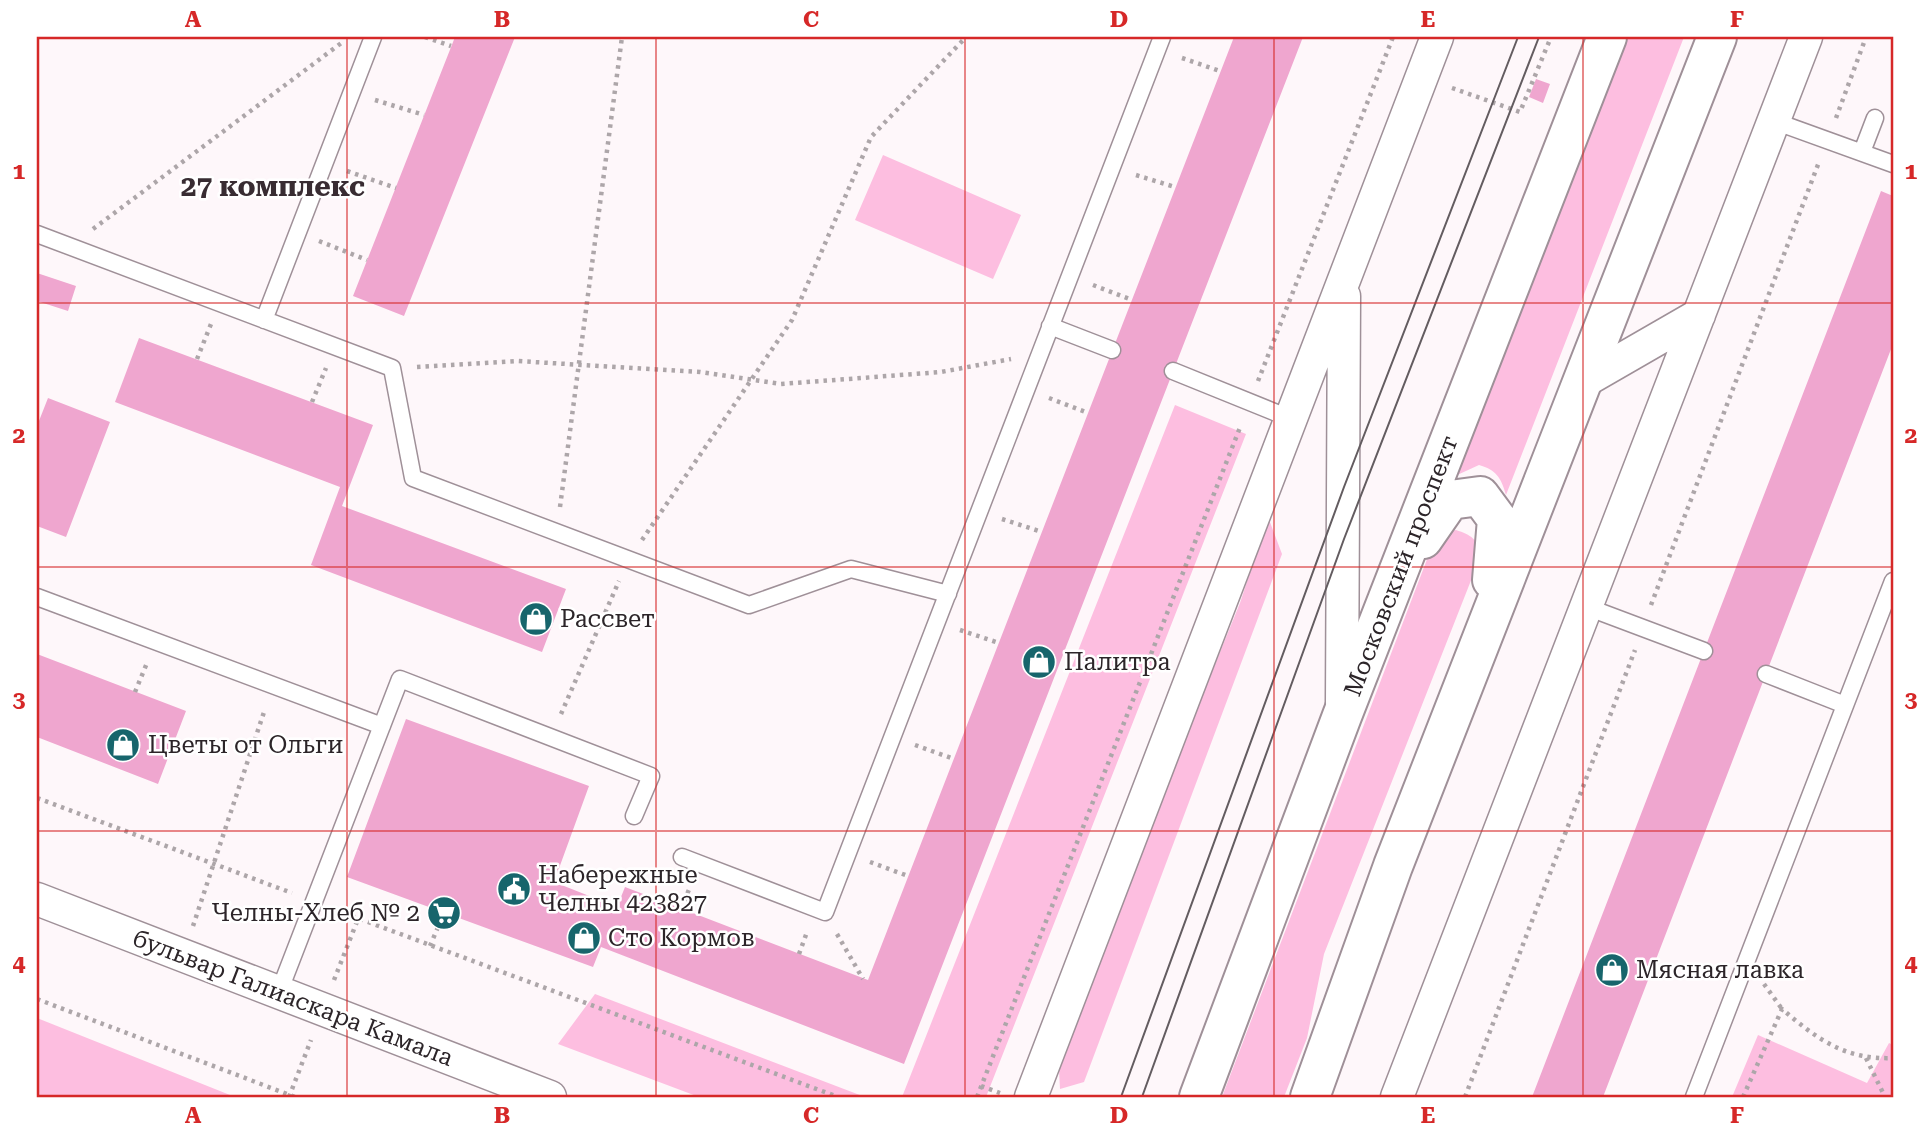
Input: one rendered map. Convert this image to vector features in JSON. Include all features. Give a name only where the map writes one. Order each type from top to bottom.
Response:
[{"type":"main road","name":"Московский проспект","points":[[1199,1097],[1342,716],[1607,37]]},
{"type":"main road","points":[[1310,1097],[1393,866],[1717,37]]},
{"type":"main road","points":[[1395,580],[1450,500],[1480,496],[1497,519],[1489,620]]},
{"type":"street","points":[[1031,1097],[1437,37]]},
{"type":"street","points":[[1397,1097],[1806,37]]},
{"type":"street","points":[[1342,716],[1344,277]]},
{"type":"street","points":[[1581,383],[1699,315]]},
{"type":"street","name":"бульвар Галиаскара Камала","points":[[37,899],[550,1097]]},
{"type":"lane","points":[[264,320],[373,37]]},
{"type":"lane","points":[[682,857],[825,912],[1160,43]]},
{"type":"lane","points":[[1862,152],[1875,118]]},
{"type":"lane","points":[[1774,121],[1893,164]]},
{"type":"lane","points":[[37,234],[392,368],[413,478],[748,605],[851,569],[948,594]]},
{"type":"lane","points":[[1050,326],[1112,350]]},
{"type":"lane","points":[[1173,372],[1289,418]]},
{"type":"lane","points":[[1694,1097],[1893,581]]},
{"type":"lane","points":[[37,597],[272,688],[382,726]]},
{"type":"lane","points":[[1587,607],[1704,651]]},
{"type":"lane","points":[[1766,674],[1845,705]]},
{"type":"lane","points":[[279,992],[400,679],[651,776],[634,816]]},
{"type":"path","points":[[70,246],[350,37]]},
{"type":"path","points":[[425,37],[452,46]]},
{"type":"path","points":[[556,532],[622,37]]},
{"type":"path","points":[[551,737],[629,559],[792,320],[871,137],[966,37]]},
{"type":"path","points":[[977,1097],[1394,37]]},
{"type":"path","points":[[1478,97],[1520,113],[1551,37]]},
{"type":"path","points":[[1465,1097],[1866,37]]},
{"type":"path","points":[[1160,43],[1220,71]]},
{"type":"path","points":[[351,93],[424,115]]},
{"type":"path","points":[[324,163],[396,188]]},
{"type":"path","points":[[1112,167],[1175,187]]},
{"type":"path","points":[[298,232],[367,260]]},
{"type":"path","points":[[1070,276],[1132,300]]},
{"type":"path","points":[[197,359],[219,303]]},
{"type":"path","points":[[312,402],[335,347]]},
{"type":"path","points":[[392,368],[517,361],[700,372],[781,384],[941,372],[1040,354]]},
{"type":"path","points":[[1027,389],[1088,413]]},
{"type":"path","points":[[979,511],[1041,532]]},
{"type":"path","points":[[936,622],[999,643]]},
{"type":"path","points":[[183,956],[272,688]]},
{"type":"path","points":[[892,736],[954,759]]},
{"type":"path","points":[[37,798],[838,1097]]},
{"type":"path","points":[[847,854],[908,876]]},
{"type":"path","points":[[825,912],[863,979]]},
{"type":"path","points":[[430,946],[443,913]]},
{"type":"path","points":[[37,999],[295,1097]]},
{"type":"path","points":[[1743,1097],[1782,1009],[1831,1048],[1866,1058],[1893,1058]]},
{"type":"path","points":[[1866,1058],[1885,1097]]},
{"type":"shaded area","points":[[1626,37],[1684,37],[1506,495],[1497,475],[1485,467],[1479,465],[1455,476]]},
{"type":"shaded area","points":[[883,155],[1021,215],[993,279],[855,220]]},
{"type":"shaded area","points":[[1175,405],[1246,434],[986,1097],[902,1097]]},
{"type":"shaded area","points":[[1268,517],[1282,554],[1084,1082],[1060,1089],[1058,1050],[1240,603]]},
{"type":"shaded area","points":[[1456,530],[1473,538],[1481,555],[1324,954],[1307,1038],[1284,1097],[1222,1097],[1434,541],[1443,533]]},
{"type":"shaded area","points":[[595,994],[865,1097],[699,1097],[558,1044]]},
{"type":"shaded area","points":[[37,1018],[235,1097],[37,1097]]},
{"type":"shaded area","points":[[1758,1035],[1867,1083],[1889,1043],[1893,1045],[1893,1097],[1732,1097]]},
{"type":"building","points":[[455,37],[515,37],[404,316],[353,296]]},
{"type":"building","points":[[1234,37],[1303,37],[904,1064],[601,947],[593,967],[347,877],[406,719],[589,786],[554,882],[617,907],[625,887],[868,980]]},
{"type":"building","points":[[1536,79],[1550,84],[1543,103],[1529,97]]},
{"type":"building","points":[[1881,191],[1893,196],[1893,344],[1603,1097],[1532,1097]]},
{"type":"building","points":[[37,273],[76,286],[68,311],[37,301]]},
{"type":"building","points":[[139,338],[373,425],[342,506],[566,589],[542,652],[311,565],[340,487],[115,402]]},
{"type":"building","points":[[48,398],[110,422],[66,537],[37,526],[37,426]]},
{"type":"building","points":[[37,654],[186,711],[158,784],[37,737]]},
{"type":"tram line","points":[[1121,1097],[1344,487],[1518,37]]},
{"type":"tram line","points":[[1142,1097],[1344,539],[1539,37]]},
{"type":"place","name":"Рассвет","points":[[536,619]]},
{"type":"place","name":"Палитра","points":[[1039,662]]},
{"type":"place","name":"Цветы от Ольги","points":[[123,745]]},
{"type":"place","name":"Набережные Челны 423827","points":[[514,889]]},
{"type":"place","name":"Челны-Хлеб № 2","points":[[444,913]]},
{"type":"place","name":"Сто Кормов","points":[[584,938]]},
{"type":"place","name":"Мясная лавка","points":[[1612,970]]},
{"type":"district","name":"27 комплекс","points":[[273,186]]}]
